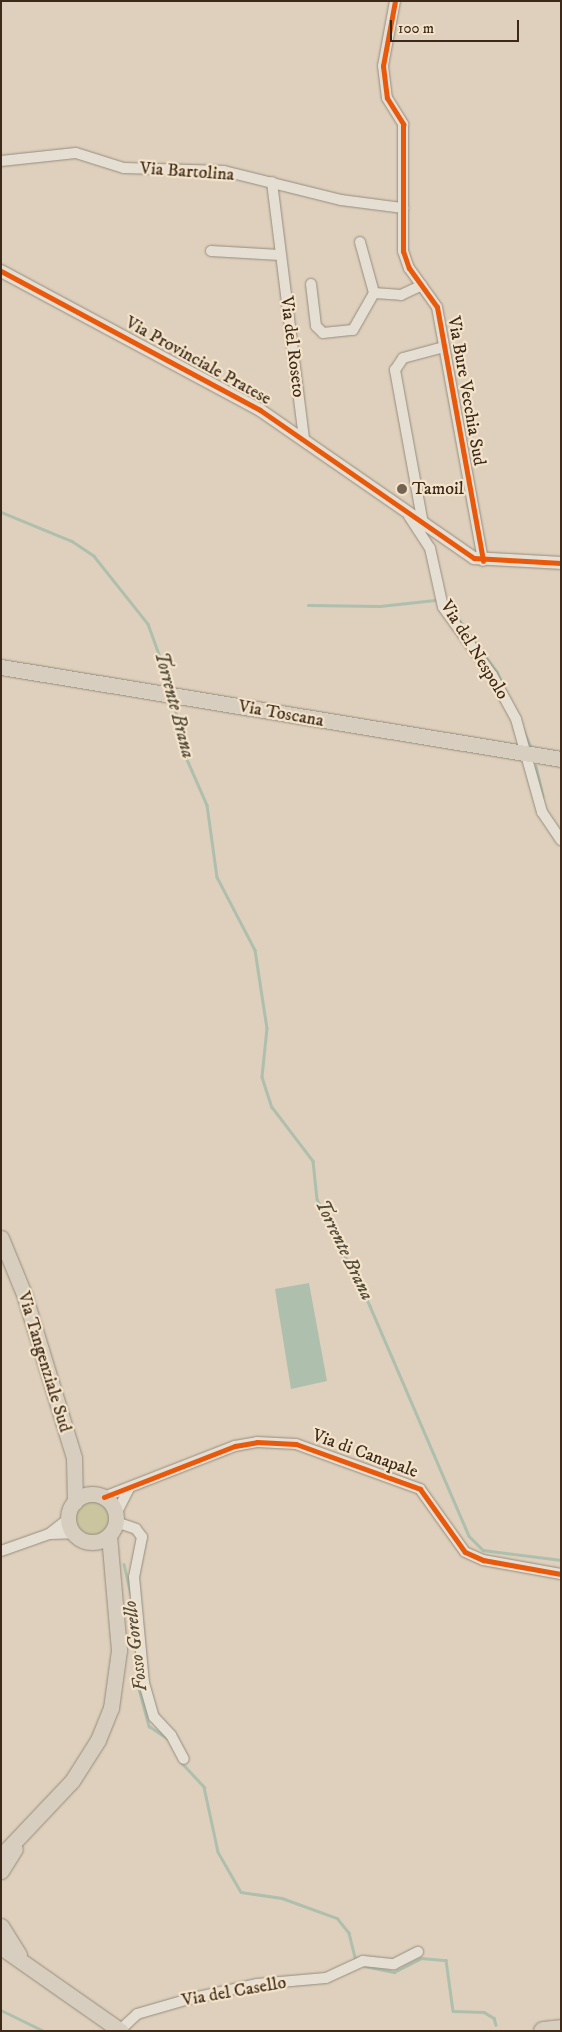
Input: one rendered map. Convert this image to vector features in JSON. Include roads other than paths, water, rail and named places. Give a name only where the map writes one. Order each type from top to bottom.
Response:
[{"type":"highway","points":[[543,2031],[561,2029]]},
{"type":"main road","name":"Via Toscana","points":[[1,667],[528,756],[561,759]]},
{"type":"main road","name":"Via Tangenziale Sud","points":[[1,1238],[24,1294],[74,1458],[75,1502],[71,1526]]},
{"type":"main road","name":"Via Tangenziale Sud","points":[[74,1458],[101,1496],[113,1523]]},
{"type":"main road","points":[[75,1502],[101,1496]]},
{"type":"main road","points":[[89,1541],[113,1523]]},
{"type":"main road","points":[[1,1856],[21,1839],[72,1780],[108,1716],[120,1650],[111,1582],[113,1523]]},
{"type":"main road","points":[[71,1526],[89,1541],[111,1582]]},
{"type":"main road","points":[[1,1871],[21,1839]]},
{"type":"main road","points":[[1,1926],[23,1960]]},
{"type":"main road","points":[[1,1947],[23,1960],[114,2029]]},
{"type":"street","name":"Via Bure Vecchia Sud","points":[[395,1],[383,66],[387,98],[403,124],[404,256],[436,304],[483,561]]},
{"type":"street","name":"Via Bartolina","points":[[1,161],[76,153],[124,168],[224,171],[353,203],[403,208]]},
{"type":"street","name":"Via del Roseto","points":[[272,182],[304,440]]},
{"type":"street","points":[[311,284],[316,326],[323,333],[353,330],[374,293],[360,242]]},
{"type":"street","points":[[211,251],[280,255]]},
{"type":"street","name":"Via Provinciale Pratese","points":[[1,270],[221,387],[304,440],[409,516],[483,561]]},
{"type":"street","points":[[374,293],[401,295],[422,285]]},
{"type":"street","points":[[423,524],[395,370],[403,358],[444,347]]},
{"type":"street","name":"Via del Nespolo","points":[[409,516],[430,548],[444,607],[501,689],[528,756],[542,812],[561,840]]},
{"type":"street","points":[[483,561],[561,563]]},
{"type":"street","name":"Via di Canapale","points":[[101,1496],[130,1488],[235,1446],[257,1442],[296,1444],[420,1489],[465,1552],[483,1560],[561,1574]]},
{"type":"street","points":[[130,1488],[113,1523],[136,1529],[142,1537],[134,1577],[144,1683],[154,1717],[171,1735],[184,1759]]},
{"type":"street","points":[[1,1551],[71,1526]]},
{"type":"street","name":"Via del Casello","points":[[114,2029],[137,2014],[189,1999],[257,1984],[326,1978],[358,1964],[394,1964],[418,1952]]},
{"type":"waterway","name":"Torrente Brana","points":[[1,512],[72,541],[94,556],[148,624],[172,690]]},
{"type":"waterway","points":[[308,605],[380,606],[435,600]]},
{"type":"waterway","points":[[448,605],[497,672],[532,749]]},
{"type":"waterway","name":"Torrente Brana","points":[[174,700],[182,748],[207,805],[217,877],[255,950],[267,1028],[262,1077],[272,1107],[313,1161],[317,1199],[370,1306],[469,1536],[483,1550],[561,1560]]},
{"type":"waterway","points":[[536,766],[543,796]]},
{"type":"waterway","name":"Fosso Gorello","points":[[124,1564],[131,1594]]},
{"type":"waterway","name":"Fosso Gorello","points":[[137,1654],[137,1681],[149,1726],[168,1739]]},
{"type":"waterway","name":"Fosso Gorello","points":[[182,1763],[204,1787],[218,1852],[241,1892],[282,1898],[337,1918],[349,1933],[356,1961]]},
{"type":"waterway","name":"Fosso Gorello","points":[[365,1966],[394,1972],[421,1958],[446,1960],[453,2011],[484,2012],[494,2018],[496,2025]]},
{"type":"waterway","points":[[1,2010],[44,2031]]},
{"type":"place","name":"Tamoil","points":[[402,489]]}]
